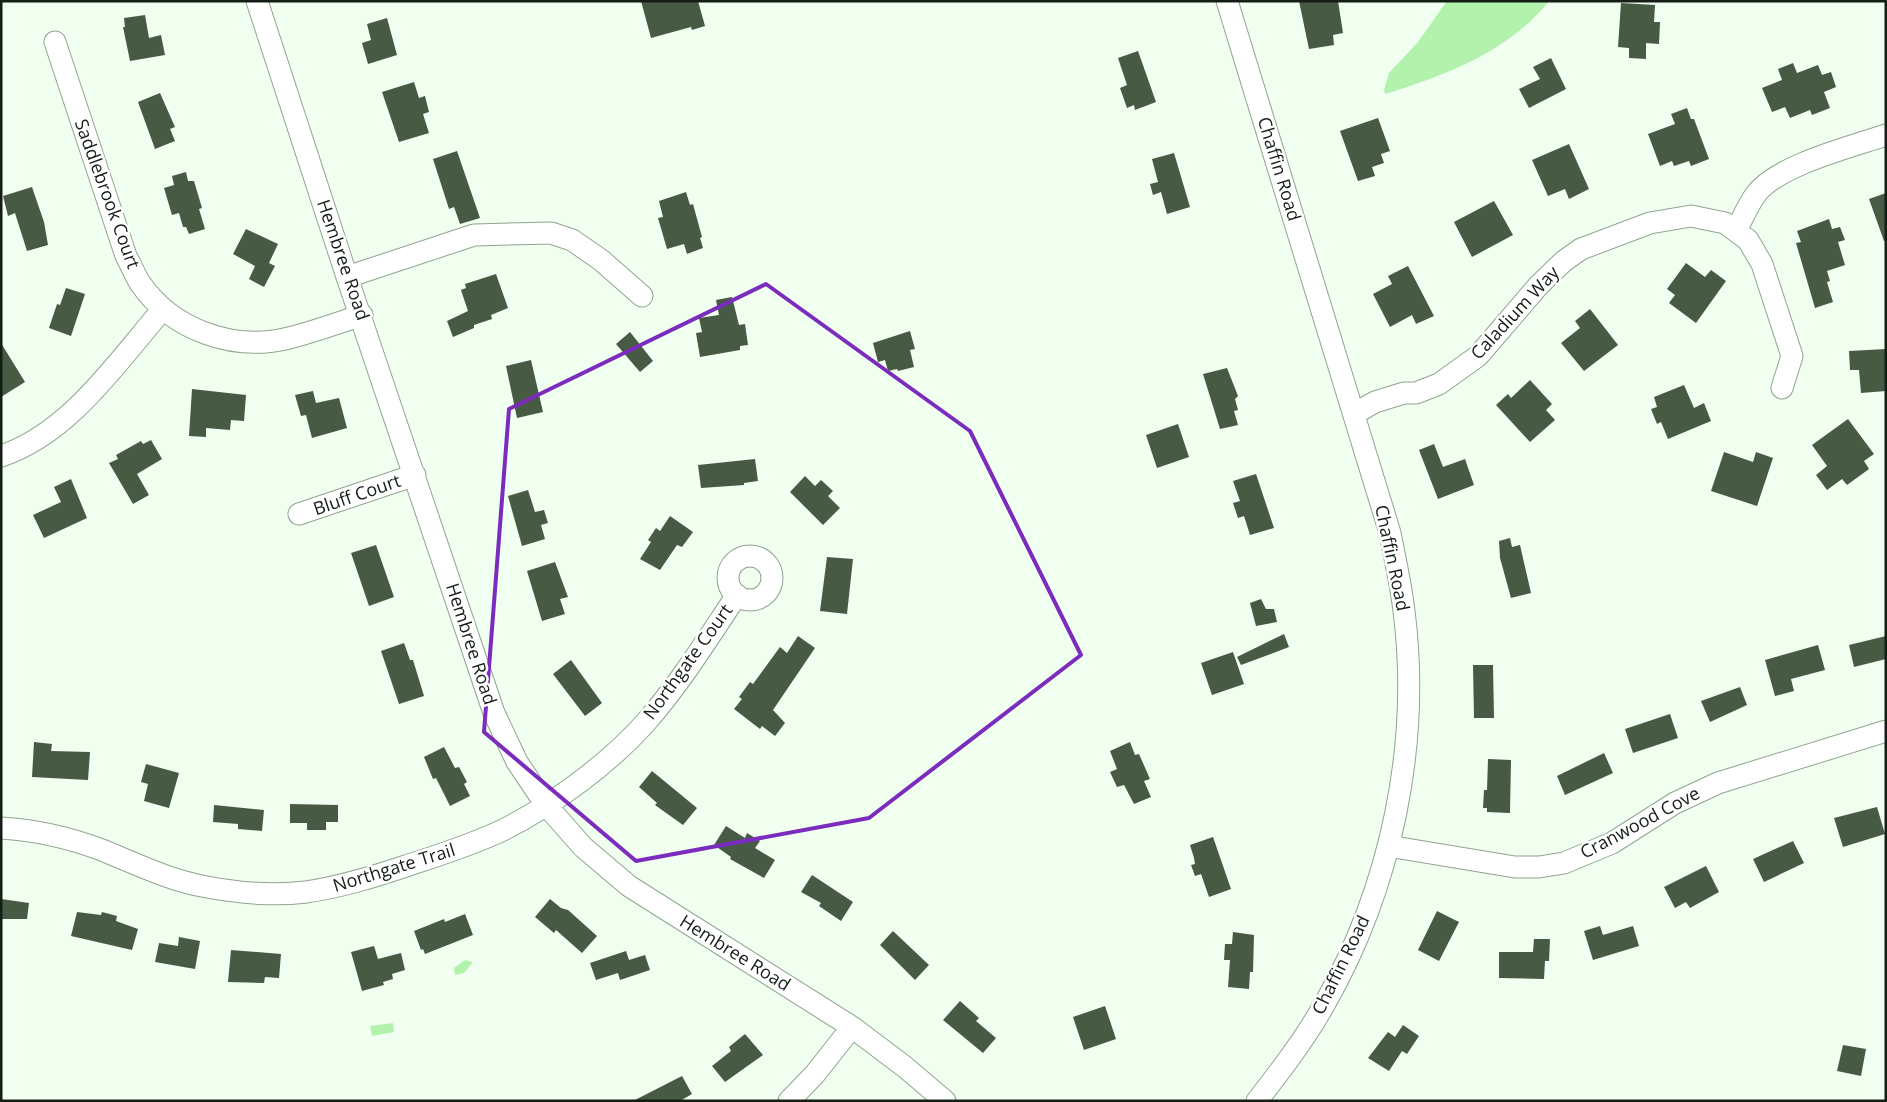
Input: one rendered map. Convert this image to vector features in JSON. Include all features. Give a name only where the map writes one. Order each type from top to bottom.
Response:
[{"type":"street","name":"Hembree Road","points":[[258,1],[347,277],[362,315],[494,713],[518,762],[546,805],[583,847],[629,886],[852,1027],[905,1067],[945,1101]]},
{"type":"street","name":"Chaffin Road","points":[[1227,1],[1390,533],[1404,612],[1408,692],[1403,771],[1388,846],[1371,902],[1350,955],[1324,1005],[1294,1052],[1257,1101]]},
{"type":"street","name":"Saddlebrook Court","points":[[55,42],[126,256],[141,284],[163,309],[181,322],[202,333],[225,340],[249,343],[287,339],[362,315]]},
{"type":"street","points":[[1736,231],[1757,193],[1772,178],[1807,162],[1886,135]]},
{"type":"street","name":"Caladium Way","points":[[1354,414],[1380,414],[1409,403],[1416,393],[1439,384],[1478,356],[1539,285],[1581,249],[1650,223],[1692,216],[1725,223],[1748,240],[1762,264],[1780,314],[1792,356],[1782,388]]},
{"type":"street","points":[[347,277],[474,235],[551,233],[572,240],[602,260],[642,296]]},
{"type":"street","points":[[1,456],[32,442],[55,428],[76,410],[163,309]]},
{"type":"street","name":"Bluff Court","points":[[299,514],[415,475]]},
{"type":"street","name":"Northgate Court","points":[[546,805],[604,762],[646,722],[677,685],[737,595]]},
{"type":"street","name":"Cranwood Cove","points":[[1388,846],[1515,867],[1538,868],[1564,863],[1612,843],[1674,803],[1718,783],[1886,731]]},
{"type":"street","name":"Northgate Trail","points":[[1,828],[64,838],[99,849],[168,877],[206,887],[255,894],[305,892],[359,881],[458,849],[504,830],[546,805]]},
{"type":"street","points":[[789,1101],[815,1074],[852,1027]]},
{"type":"highlighted area","points":[[766,284],[970,431],[1081,655],[869,818],[636,861],[484,732],[509,409]]},
{"type":"shaded area","points":[[1447,1],[1549,1],[1533,19],[1496,48],[1453,70],[1385,94],[1384,90],[1389,73],[1418,42]]},
{"type":"shaded area","points":[[465,960],[473,962],[464,973],[455,975],[454,968]]},
{"type":"shaded area","points":[[393,1023],[394,1032],[372,1036],[370,1026]]},
{"type":"building","points":[[641,1],[698,1],[705,26],[692,30],[691,27],[651,38]]},
{"type":"building","points":[[1299,1],[1338,1],[1343,33],[1333,35],[1334,45],[1309,49]]},
{"type":"building","points":[[1621,3],[1655,5],[1654,22],[1660,22],[1659,44],[1646,43],[1646,59],[1629,58],[1629,48],[1618,47]]},
{"type":"building","points":[[145,15],[149,38],[161,35],[165,55],[130,61],[123,27],[125,27],[124,18]]},
{"type":"building","points":[[387,18],[397,55],[368,64],[362,43],[371,40],[367,24]]},
{"type":"building","points":[[1138,51],[1156,102],[1135,110],[1134,105],[1127,108],[1120,88],[1127,85],[1118,58]]},
{"type":"building","points":[[1551,58],[1566,89],[1529,108],[1519,89],[1540,79],[1533,67]]},
{"type":"building","points":[[1793,63],[1797,73],[1818,65],[1822,75],[1831,72],[1836,87],[1824,92],[1830,108],[1812,115],[1810,110],[1790,118],[1785,107],[1772,112],[1762,88],[1782,80],[1778,69]]},
{"type":"building","points":[[414,82],[419,98],[425,96],[429,112],[423,114],[429,133],[399,142],[382,92]]},
{"type":"building","points":[[160,93],[175,127],[170,129],[175,141],[155,149],[138,102]]},
{"type":"building","points":[[1687,108],[1691,119],[1694,119],[1709,159],[1691,166],[1689,161],[1674,166],[1672,161],[1660,166],[1648,134],[1675,124],[1671,114]]},
{"type":"building","points":[[1378,118],[1390,151],[1381,154],[1384,163],[1372,167],[1375,176],[1358,181],[1340,131]]},
{"type":"building","points":[[1569,144],[1589,189],[1569,199],[1565,189],[1548,196],[1532,160]]},
{"type":"building","points":[[457,151],[480,218],[460,224],[454,207],[449,209],[433,159]]},
{"type":"building","points":[[1174,153],[1190,207],[1167,214],[1161,192],[1153,195],[1150,184],[1158,182],[1152,159]]},
{"type":"building","points":[[186,172],[188,181],[194,181],[202,208],[199,209],[205,229],[189,234],[186,227],[183,227],[179,213],[172,215],[164,188],[174,185],[172,176]]},
{"type":"building","points":[[32,187],[44,222],[48,245],[27,251],[15,213],[8,216],[3,196]]},
{"type":"building","points":[[686,192],[690,205],[693,204],[703,248],[687,254],[684,244],[667,249],[658,218],[663,217],[659,201]]},
{"type":"building","points":[[1886,193],[1886,241],[1884,241],[1869,199]]},
{"type":"building","points":[[1494,201],[1513,235],[1472,257],[1454,222]]},
{"type":"building","points":[[1829,219],[1832,229],[1840,227],[1845,240],[1838,242],[1845,265],[1827,271],[1830,281],[1827,282],[1833,302],[1815,308],[1796,243],[1801,242],[1797,231]]},
{"type":"building","points":[[246,229],[278,244],[269,263],[275,266],[264,287],[249,279],[255,266],[233,254]]},
{"type":"building","points":[[1686,263],[1705,277],[1711,270],[1726,281],[1696,323],[1669,303],[1675,295],[1667,289]]},
{"type":"building","points":[[1408,266],[1434,316],[1416,324],[1412,315],[1390,327],[1373,294],[1392,284],[1388,276]]},
{"type":"building","points":[[496,274],[508,308],[491,315],[492,319],[474,325],[474,328],[453,337],[447,321],[468,311],[461,290],[466,288],[465,284]]},
{"type":"building","points":[[66,288],[85,294],[71,336],[49,328],[57,304],[60,305]]},
{"type":"building","points":[[732,297],[739,325],[745,324],[748,345],[740,346],[740,350],[700,357],[696,333],[702,332],[699,318],[719,315],[716,300]]},
{"type":"building","points":[[1590,309],[1618,345],[1584,371],[1561,343],[1580,328],[1575,321]]},
{"type":"building","points":[[910,331],[915,349],[910,350],[914,367],[898,371],[897,369],[888,371],[885,360],[878,362],[873,343]]},
{"type":"building","points":[[630,332],[653,361],[640,372],[616,344]]},
{"type":"building","points":[[1,343],[25,382],[1,397]]},
{"type":"building","points":[[1886,349],[1886,391],[1861,393],[1859,370],[1850,370],[1849,351]]},
{"type":"building","points":[[531,360],[543,412],[517,418],[506,366]]},
{"type":"building","points":[[1227,368],[1238,396],[1235,399],[1238,410],[1234,411],[1238,425],[1220,429],[1203,374]]},
{"type":"building","points":[[1530,380],[1552,404],[1546,410],[1555,420],[1530,442],[1496,405],[1508,394],[1511,398]]},
{"type":"building","points":[[1684,385],[1694,408],[1704,403],[1711,421],[1668,439],[1661,422],[1657,424],[1651,409],[1657,407],[1654,397]]},
{"type":"building","points":[[192,389],[246,395],[244,421],[231,420],[230,430],[206,428],[206,437],[189,436]]},
{"type":"building","points":[[313,391],[316,403],[339,398],[347,428],[312,438],[306,415],[301,416],[295,395]]},
{"type":"building","points":[[1848,419],[1874,454],[1864,461],[1869,469],[1847,485],[1842,479],[1827,490],[1816,475],[1827,466],[1812,445]]},
{"type":"building","points":[[1178,424],[1189,457],[1157,468],[1146,435]]},
{"type":"building","points":[[151,440],[162,459],[137,474],[149,495],[133,504],[109,463],[118,459],[116,455],[141,441],[143,444]]},
{"type":"building","points":[[1434,444],[1443,467],[1465,459],[1474,485],[1438,499],[1419,450]]},
{"type":"building","points":[[1724,452],[1753,462],[1756,452],[1773,458],[1757,506],[1711,491]]},
{"type":"building","points":[[755,459],[758,481],[744,483],[744,485],[701,488],[698,465]]},
{"type":"building","points":[[1256,474],[1274,528],[1250,535],[1244,516],[1238,518],[1233,503],[1240,501],[1233,481]]},
{"type":"building","points":[[805,476],[815,486],[821,480],[833,491],[828,496],[840,508],[823,525],[790,492]]},
{"type":"building","points":[[71,479],[87,518],[44,538],[33,515],[61,502],[54,487]]},
{"type":"building","points":[[528,490],[535,512],[544,510],[548,523],[541,525],[545,539],[522,546],[508,496]]},
{"type":"building","points":[[670,516],[693,532],[682,547],[677,545],[660,570],[640,559],[651,542],[648,540],[656,528],[660,531]]},
{"type":"building","points":[[1510,538],[1512,547],[1520,545],[1531,593],[1511,598],[1500,558],[1499,541]]},
{"type":"building","points":[[376,545],[394,597],[369,606],[351,553]]},
{"type":"building","points":[[827,557],[853,559],[847,614],[820,611]]},
{"type":"building","points":[[555,562],[568,597],[560,599],[565,614],[542,621],[527,571]]},
{"type":"building","points":[[1261,599],[1266,609],[1274,609],[1277,622],[1256,626],[1250,603]]},
{"type":"building","points":[[1284,634],[1289,647],[1241,665],[1237,657]]},
{"type":"building","points":[[798,636],[815,648],[773,710],[785,723],[775,736],[762,726],[760,729],[734,709],[742,699],[739,697],[750,682],[753,684],[780,647],[787,653]]},
{"type":"building","points":[[1886,636],[1886,659],[1854,667],[1849,645]]},
{"type":"building","points":[[404,643],[410,660],[413,660],[424,696],[399,704],[381,651]]},
{"type":"building","points":[[1818,645],[1825,670],[1791,679],[1794,691],[1775,696],[1765,660]]},
{"type":"building","points":[[1233,652],[1244,684],[1212,695],[1201,663]]},
{"type":"building","points":[[571,660],[602,703],[585,716],[553,674]]},
{"type":"building","points":[[1473,665],[1493,665],[1494,718],[1474,718]]},
{"type":"building","points":[[1740,687],[1747,705],[1710,722],[1701,701]]},
{"type":"building","points":[[1670,714],[1678,738],[1633,753],[1625,729]]},
{"type":"building","points":[[34,742],[52,744],[51,751],[90,752],[88,780],[32,777]]},
{"type":"building","points":[[1130,742],[1135,755],[1139,754],[1150,779],[1144,781],[1151,797],[1134,804],[1124,785],[1117,787],[1110,772],[1117,769],[1110,751]]},
{"type":"building","points":[[444,747],[455,768],[459,767],[467,782],[464,784],[470,796],[450,806],[436,778],[433,779],[424,757]]},
{"type":"building","points":[[1604,753],[1613,773],[1565,795],[1557,776]]},
{"type":"building","points":[[1488,759],[1511,760],[1510,813],[1487,812],[1487,808],[1483,808],[1484,790],[1487,790]]},
{"type":"building","points":[[146,764],[179,773],[169,808],[144,801],[148,784],[141,782]]},
{"type":"building","points":[[652,771],[697,808],[683,825],[655,805],[657,803],[639,787]]},
{"type":"building","points":[[290,804],[338,805],[338,822],[326,822],[326,830],[307,830],[307,823],[290,823]]},
{"type":"building","points":[[214,805],[264,810],[262,831],[238,829],[238,824],[213,822]]},
{"type":"building","points":[[1877,807],[1885,834],[1843,847],[1834,818]]},
{"type":"building","points":[[726,826],[745,838],[747,833],[760,841],[755,848],[775,860],[764,878],[730,859],[731,857],[714,845]]},
{"type":"building","points":[[1213,837],[1231,889],[1209,897],[1201,874],[1195,876],[1191,865],[1195,864],[1190,845]]},
{"type":"building","points":[[1793,841],[1804,863],[1764,882],[1753,859]]},
{"type":"building","points":[[1706,866],[1719,892],[1690,908],[1686,902],[1675,908],[1664,887]]},
{"type":"building","points":[[812,875],[853,902],[841,921],[819,906],[821,903],[801,892]]},
{"type":"building","points":[[1,899],[29,903],[27,919],[1,919]]},
{"type":"building","points":[[550,899],[561,908],[568,910],[597,936],[582,953],[556,930],[554,933],[535,917]]},
{"type":"building","points":[[1437,911],[1459,922],[1439,961],[1418,950]]},
{"type":"building","points":[[77,912],[101,915],[102,912],[117,916],[116,921],[138,929],[132,950],[71,936]]},
{"type":"building","points":[[465,914],[473,935],[425,954],[423,949],[421,950],[414,931],[444,919],[445,922]]},
{"type":"building","points":[[1600,926],[1603,935],[1633,926],[1639,946],[1593,960],[1584,931]]},
{"type":"building","points":[[893,931],[929,965],[915,980],[880,945]]},
{"type":"building","points":[[1233,932],[1254,935],[1253,972],[1250,972],[1249,989],[1228,987],[1230,960],[1224,960],[1225,944],[1232,944]]},
{"type":"building","points":[[179,937],[200,941],[195,969],[155,962],[159,943],[178,946]]},
{"type":"building","points":[[1534,939],[1550,939],[1549,961],[1545,961],[1544,979],[1499,978],[1499,952],[1533,952]]},
{"type":"building","points":[[374,946],[378,959],[401,953],[405,970],[392,974],[393,979],[383,982],[384,985],[362,991],[351,952]]},
{"type":"building","points":[[231,950],[281,954],[279,978],[265,977],[264,983],[228,982]]},
{"type":"building","points":[[626,951],[629,960],[645,955],[650,970],[620,980],[618,973],[596,980],[590,963]]},
{"type":"building","points":[[960,1001],[979,1018],[976,1021],[996,1038],[983,1053],[943,1020]]},
{"type":"building","points":[[1105,1006],[1116,1039],[1084,1050],[1073,1017]]},
{"type":"building","points":[[1403,1025],[1419,1036],[1407,1054],[1402,1051],[1389,1071],[1368,1058],[1388,1032],[1395,1037]]},
{"type":"building","points":[[745,1034],[763,1055],[725,1082],[712,1066],[731,1051],[729,1047]]},
{"type":"building","points":[[1843,1045],[1866,1049],[1861,1076],[1837,1071]]},
{"type":"building","points":[[682,1076],[692,1094],[680,1101],[633,1101]]}]
